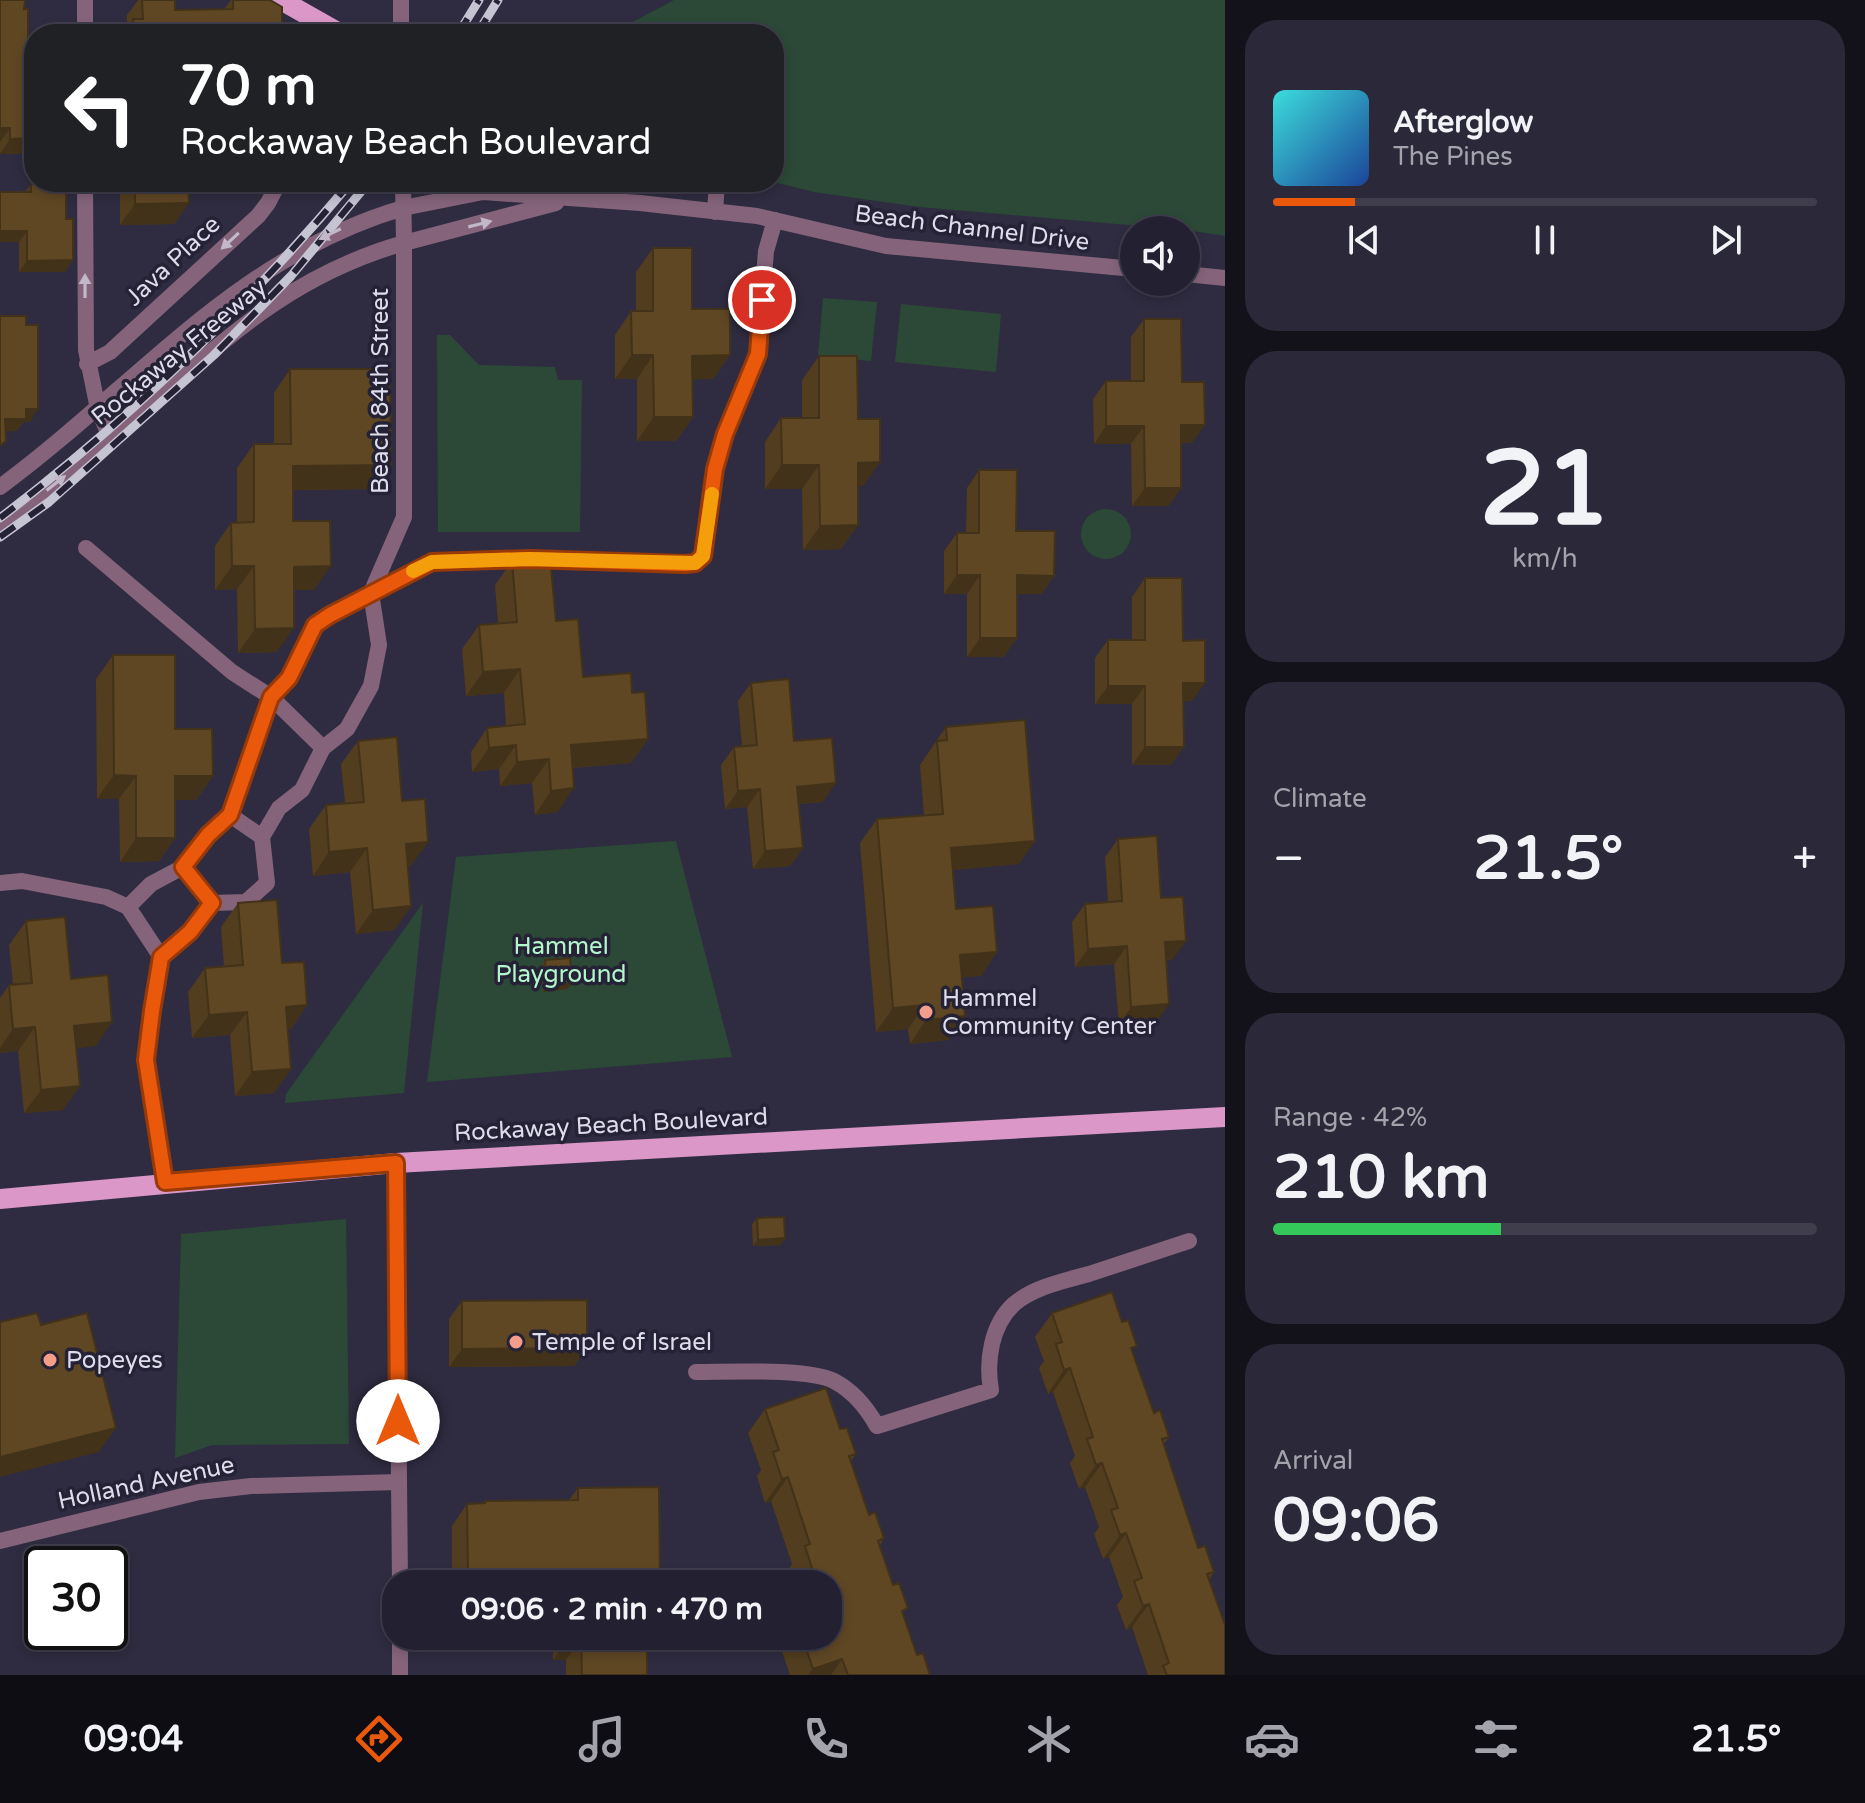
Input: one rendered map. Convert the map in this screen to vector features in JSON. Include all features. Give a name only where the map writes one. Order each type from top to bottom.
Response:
[{"type":"main road","points":[[281,0],[319,24]]},
{"type":"main road","name":"Rockaway Beach Boulevard","points":[[0,1199],[396,1163],[1225,1117]]},
{"type":"street","points":[[85,0],[85,24]]},
{"type":"street","points":[[401,0],[401,24]]},
{"type":"street","points":[[85,192],[87,364],[98,409],[111,439]]},
{"type":"street","name":"Java Place","points":[[87,364],[110,352],[258,216],[274,192]]},
{"type":"street","name":"Beach 84th Street","points":[[371,593],[404,517],[403,192]]},
{"type":"street","name":"Beach Channel Drive","points":[[403,208],[483,192],[640,203],[775,220],[886,246],[1120,268]]},
{"type":"street","points":[[715,212],[716,192]]},
{"type":"street","name":"Beach Channel Drive","points":[[404,243],[568,200]]},
{"type":"street","name":"Rockaway Freeway","points":[[0,487],[98,409],[205,314],[266,270],[349,225],[403,208]]},
{"type":"street","points":[[128,907],[151,884],[183,867],[208,835],[230,815],[271,697],[289,678],[315,625],[432,562],[529,559],[685,564],[695,563],[703,556],[715,469],[725,434],[758,354],[766,251],[775,220]]},
{"type":"street","name":"Rockaway Freeway","points":[[0,525],[111,439],[192,366],[269,306],[337,267],[404,243]]},
{"type":"street","points":[[1200,275],[1225,278]]},
{"type":"street","points":[[86,548],[232,672],[271,697],[323,748]]},
{"type":"street","points":[[212,903],[246,902],[267,883],[262,837],[279,808],[302,790],[323,748],[347,729],[371,686],[379,645],[371,593]]},
{"type":"street","points":[[230,815],[262,837]]},
{"type":"street","points":[[183,867],[212,903]]},
{"type":"street","points":[[0,883],[22,881],[106,897],[128,907],[161,957]]},
{"type":"street","points":[[165,1182],[146,1060],[161,957],[190,932],[212,903]]},
{"type":"street","points":[[396,1163],[400,1570]]},
{"type":"street","points":[[696,1372],[808,1375],[829,1379],[854,1396],[877,1426],[991,1390],[989,1365],[994,1339],[1005,1314],[1024,1297],[1051,1285],[1189,1241]]},
{"type":"street","name":"Holland Avenue","points":[[0,1541],[199,1492],[251,1486],[398,1482]]},
{"type":"street","points":[[400,1650],[400,1675]]},
{"type":"green space","points":[[674,0],[1225,0],[1225,236],[1200,232],[1200,216],[1120,216],[1120,224],[919,207],[814,192],[784,184],[784,24],[629,24]]},
{"type":"green space","points":[[823,298],[877,302],[871,361],[818,356]]},
{"type":"green space","points":[[901,304],[1001,314],[996,372],[895,362]]},
{"type":"green space","points":[[437,335],[450,335],[479,365],[555,367],[558,380],[582,380],[580,532],[438,532]]},
{"type":"green space","points":[[1106,509],[1124,516],[1131,534],[1124,552],[1106,559],[1088,552],[1081,534],[1088,516]]},
{"type":"green space","name":"Hammel Playground","points":[[676,841],[732,1057],[427,1082],[456,857]]},
{"type":"green space","points":[[423,903],[404,1093],[285,1103],[286,1094]]},
{"type":"green space","points":[[346,1219],[349,1444],[212,1445],[175,1458],[181,1234]]},
{"type":"building","points":[[0,0],[25,0],[28,24],[24,24],[24,138],[10,139],[10,128],[0,128]]},
{"type":"building","points":[[142,0],[175,0],[175,10],[233,9],[233,0],[270,0],[282,7],[282,24],[133,24],[133,19],[143,19]]},
{"type":"building","points":[[0,192],[66,192],[66,219],[73,219],[73,260],[27,261],[27,231],[0,231]]},
{"type":"building","points":[[135,192],[188,192],[189,203],[135,204]]},
{"type":"building","points":[[653,248],[692,248],[692,309],[730,309],[730,355],[692,356],[693,417],[654,417],[653,355],[632,355],[631,311],[653,311]]},
{"type":"building","points":[[0,316],[26,316],[26,325],[38,325],[38,409],[26,409],[26,419],[5,419],[6,441],[0,446]]},
{"type":"building","points":[[1144,319],[1181,319],[1182,382],[1204,382],[1205,425],[1181,425],[1181,488],[1145,488],[1144,426],[1106,426],[1106,381],[1144,381]]},
{"type":"building","points":[[819,356],[857,356],[858,419],[880,419],[880,462],[858,463],[858,525],[820,526],[819,465],[782,465],[781,418],[819,418]]},
{"type":"building","points":[[290,369],[390,369],[391,465],[293,466],[293,521],[330,521],[331,566],[294,567],[294,628],[255,629],[254,566],[232,566],[231,523],[254,522],[254,444],[291,444]]},
{"type":"building","points":[[979,470],[1017,470],[1016,531],[1055,531],[1054,576],[1017,575],[1017,638],[980,638],[980,575],[957,575],[957,533],[979,533]]},
{"type":"building","points":[[550,557],[556,621],[578,619],[583,677],[631,673],[632,693],[645,692],[648,739],[571,745],[574,788],[551,791],[549,759],[517,762],[516,745],[489,748],[487,728],[525,724],[520,669],[483,672],[479,625],[517,622],[512,561]]},
{"type":"building","points":[[1145,578],[1182,578],[1183,641],[1205,640],[1205,683],[1183,683],[1184,747],[1145,747],[1145,686],[1108,686],[1108,640],[1145,640]]},
{"type":"building","points":[[113,655],[175,655],[175,729],[212,729],[213,776],[175,776],[175,838],[136,838],[136,776],[114,775]]},
{"type":"building","points":[[789,679],[794,741],[832,738],[836,783],[797,787],[803,848],[765,851],[760,789],[738,791],[734,747],[757,745],[751,683]]},
{"type":"building","points":[[1025,720],[1035,841],[951,848],[956,909],[993,906],[997,952],[960,955],[965,1016],[926,1020],[925,1005],[893,1008],[877,819],[943,814],[937,741],[947,740],[946,727]]},
{"type":"building","points":[[397,737],[402,801],[425,799],[428,842],[406,844],[411,906],[373,910],[367,848],[329,852],[326,805],[364,802],[358,741]]},
{"type":"building","points":[[1157,836],[1161,898],[1183,897],[1186,941],[1165,942],[1169,1004],[1131,1007],[1127,946],[1088,949],[1085,904],[1122,901],[1118,839]]},
{"type":"building","points":[[277,900],[282,963],[304,962],[307,1005],[286,1007],[291,1069],[252,1072],[247,1012],[209,1015],[205,968],[243,965],[238,903]]},
{"type":"building","points":[[65,917],[71,979],[108,975],[112,1022],[74,1026],[80,1086],[41,1090],[35,1027],[13,1029],[9,985],[32,983],[26,921]]},
{"type":"building","points":[[570,958],[572,983],[547,985],[545,960]]},
{"type":"building","points":[[784,1217],[785,1238],[758,1240],[757,1218]]},
{"type":"building","points":[[1112,1292],[1122,1322],[1128,1320],[1137,1346],[1131,1348],[1154,1413],[1160,1410],[1169,1437],[1162,1439],[1198,1548],[1205,1546],[1214,1572],[1207,1574],[1225,1625],[1225,1675],[1167,1675],[1163,1666],[1169,1663],[1149,1604],[1143,1606],[1134,1581],[1142,1578],[1126,1533],[1120,1535],[1111,1510],[1118,1508],[1102,1463],[1096,1465],[1087,1439],[1093,1437],[1070,1368],[1064,1370],[1056,1344],[1062,1342],[1052,1313]]},
{"type":"building","points":[[587,1300],[587,1348],[462,1349],[462,1301]]},
{"type":"building","points":[[37,1313],[41,1325],[87,1313],[116,1428],[0,1457],[0,1322]]},
{"type":"building","points":[[826,1388],[840,1429],[847,1428],[856,1454],[849,1456],[869,1515],[875,1512],[884,1538],[878,1541],[893,1585],[899,1583],[908,1608],[902,1611],[917,1655],[923,1653],[930,1675],[848,1675],[842,1659],[813,1669],[807,1650],[842,1650],[842,1570],[813,1570],[805,1546],[810,1544],[788,1477],[782,1479],[773,1452],[779,1450],[765,1409]]},
{"type":"building","points":[[659,1487],[660,1570],[468,1570],[467,1504],[578,1500],[578,1488]]},
{"type":"building","points":[[581,1650],[647,1650],[647,1675],[582,1675]]},
{"type":"railway","points":[[464,24],[479,0]]},
{"type":"railway","points":[[483,24],[498,0]]},
{"type":"railway","points":[[0,518],[95,441],[185,360],[270,273],[342,192]]},
{"type":"railway","points":[[0,537],[49,502],[214,355],[291,276],[361,192]]},
{"type":"slow traffic","points":[[413,571],[432,562],[529,559],[695,563],[703,556],[712,494]]},
{"type":"place","name":"Hammel Community Center","points":[[926,1012]]},
{"type":"place","name":"Temple of Israel","points":[[516,1342]]},
{"type":"place","name":"Popeyes","points":[[50,1360]]},
{"type":"route","points":[[398,1421],[396,1163],[165,1182],[146,1060],[161,957],[190,932],[212,903],[183,867],[208,835],[230,815],[271,697],[289,678],[315,625],[330,615],[432,562],[529,559],[685,564],[695,563],[703,556],[715,469],[725,434],[758,354],[762,300]]}]
